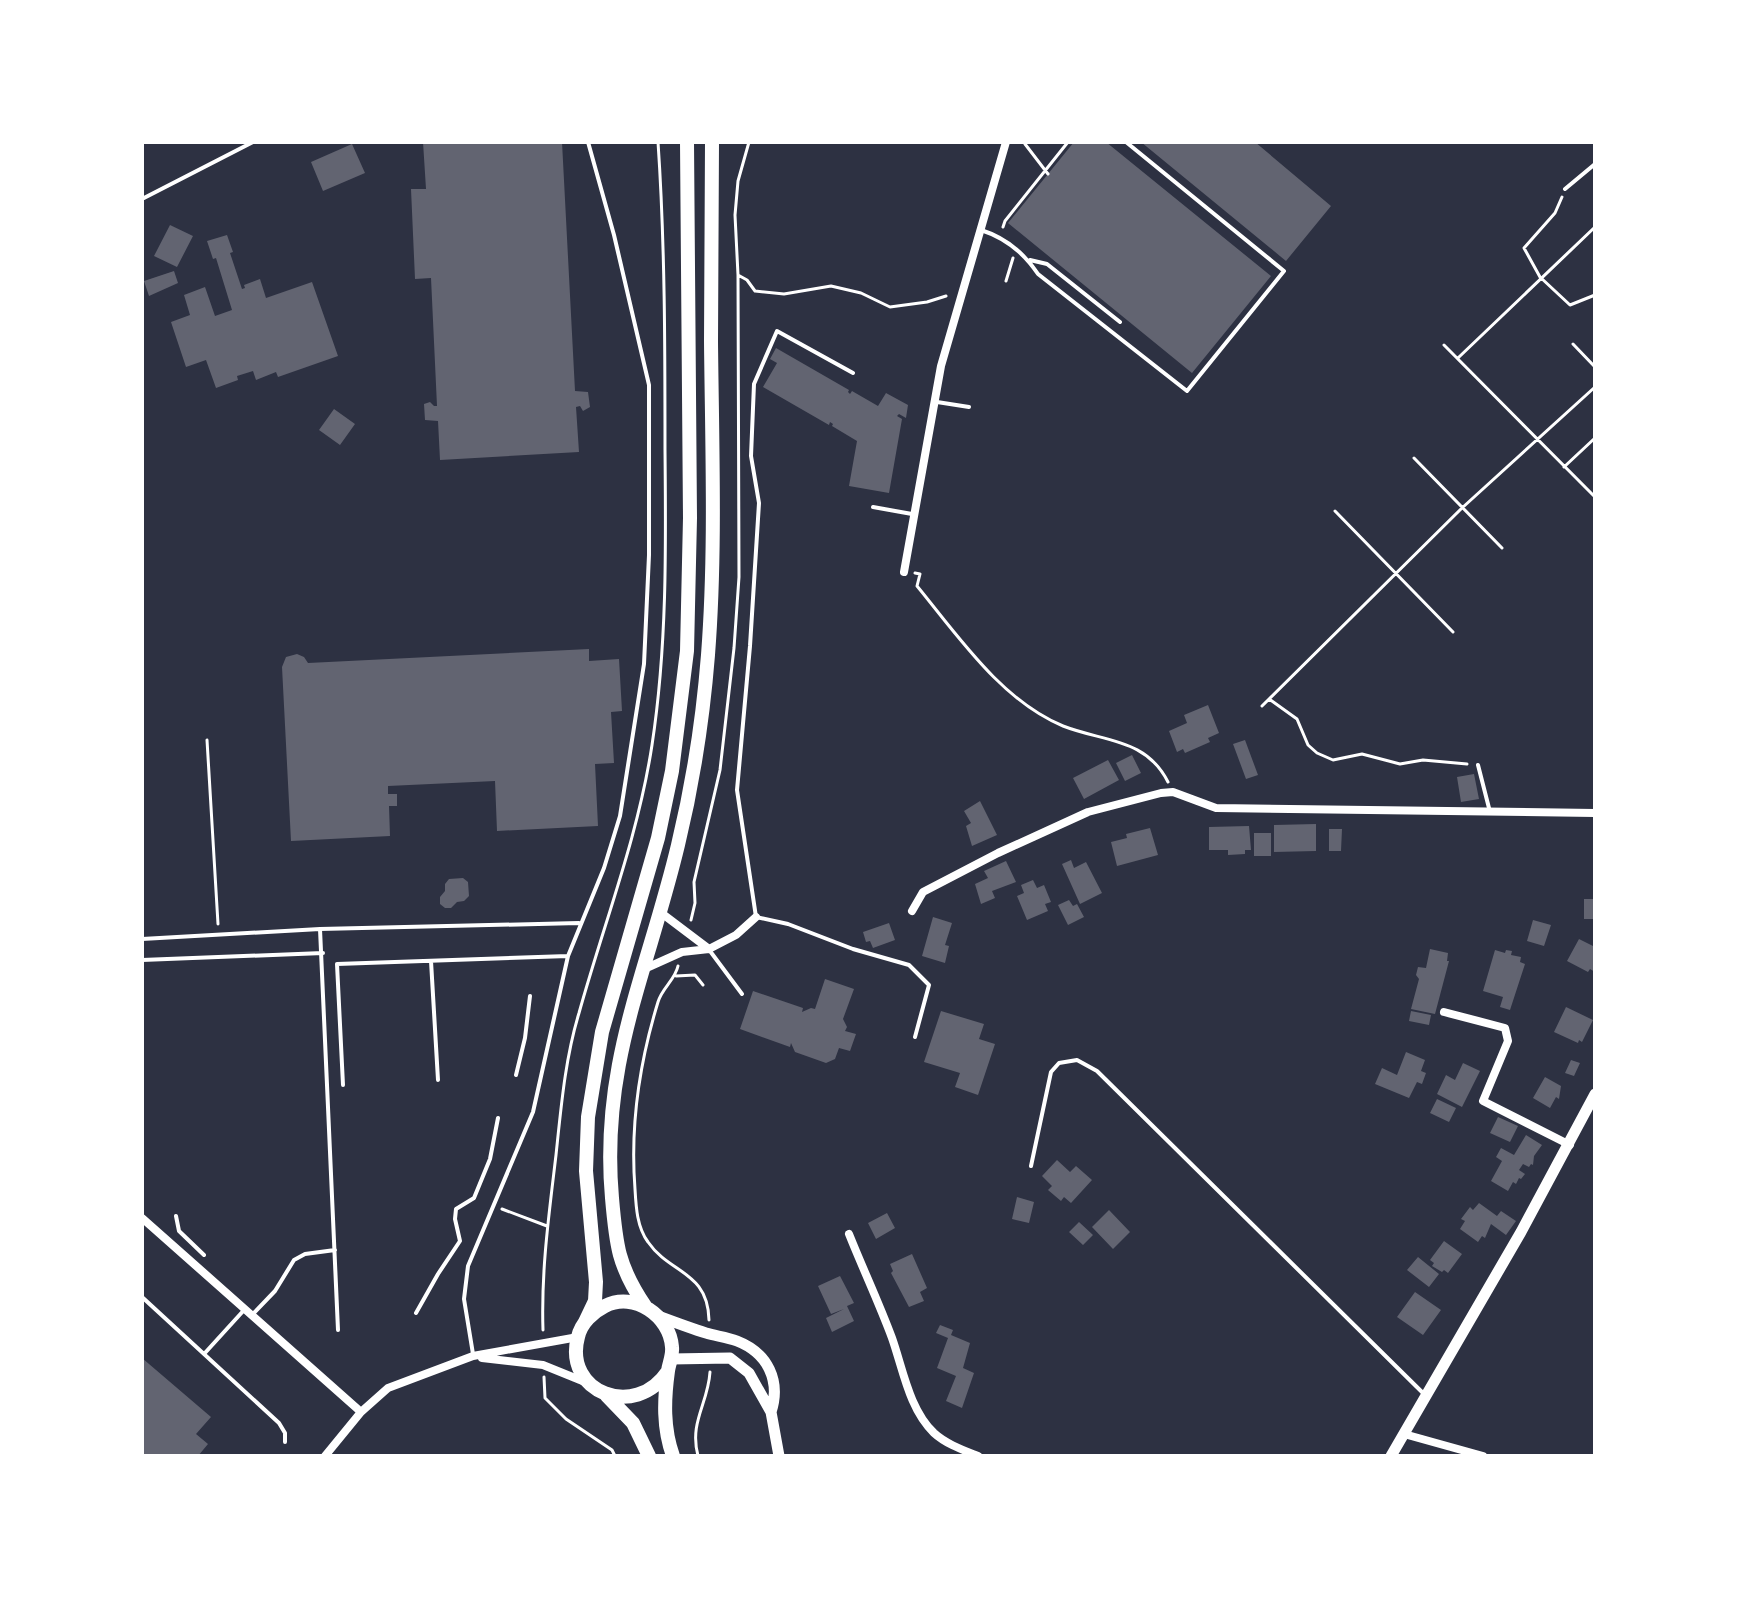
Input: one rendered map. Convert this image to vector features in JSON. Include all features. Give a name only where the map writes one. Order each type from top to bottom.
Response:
[{"type":"highway","points":[[649,1456],[633,1423],[604,1393],[590,1384],[580,1370],[576,1354],[578,1337],[595,1301],[596,1282],[586,1171],[588,1117],[602,1032],[658,838],[672,771],[687,651],[690,518],[687,142]]},
{"type":"highway","points":[[673,1456],[665,1422],[672,1345],[668,1329],[645,1306],[626,1277],[619,1255],[610,1174],[610,1122],[614,1081],[630,1007],[678,844],[702,714],[713,583],[712,142]]},
{"type":"highway","points":[[585,1322],[597,1310],[611,1303],[628,1302],[645,1306]]},
{"type":"highway","points":[[604,1393],[620,1398],[637,1396],[652,1389],[670,1365]]},
{"type":"street","points":[[904,572],[941,366],[1006,142]]},
{"type":"street","points":[[912,911],[923,892],[998,853],[1088,812],[1132,799],[1173,792],[1216,808],[1595,813]]},
{"type":"street","points":[[660,912],[709,949]]},
{"type":"street","points":[[641,971],[682,952],[709,949],[736,935],[756,917]]},
{"type":"street","points":[[1444,1012],[1505,1028],[1508,1041],[1483,1101],[1570,1145]]},
{"type":"street","points":[[1391,1456],[1570,1145],[1595,1094]]},
{"type":"street","points":[[142,1218],[361,1412]]},
{"type":"street","points":[[849,1234],[892,1338],[909,1391],[923,1418],[934,1433],[944,1440],[978,1456]]},
{"type":"street","points":[[658,1316],[735,1340],[764,1358],[773,1375],[776,1395],[771,1412]]},
{"type":"street","points":[[325,1456],[361,1412],[388,1388],[473,1356],[578,1337]]},
{"type":"street","points":[[473,1356],[543,1365],[590,1384]]},
{"type":"street","points":[[670,1365],[730,1358],[749,1373],[771,1412],[779,1456]]},
{"type":"street","points":[[1404,1434],[1483,1456]]},
{"type":"lane","points":[[142,199],[253,142]]},
{"type":"lane","points":[[473,1356],[464,1299],[468,1266],[533,1112],[568,956],[604,868],[620,816],[644,664],[649,540],[649,385],[614,235],[588,142]]},
{"type":"lane","points":[[981,230],[1001,238],[1016,249],[1028,259],[1038,274],[1187,391],[1284,271],[1126,142]]},
{"type":"lane","points":[[1565,189],[1595,164]]},
{"type":"lane","points":[[1028,259],[1047,264],[1120,322]]},
{"type":"lane","points":[[853,373],[777,331],[754,384],[751,456],[759,503],[737,790],[756,917],[788,924],[853,949],[909,965],[929,985],[915,1037]]},
{"type":"lane","points":[[934,402],[969,407]]},
{"type":"lane","points":[[873,507],[914,515]]},
{"type":"lane","points":[[1478,765],[1490,812]]},
{"type":"lane","points":[[142,939],[320,929],[579,923]]},
{"type":"lane","points":[[320,929],[338,1330]]},
{"type":"lane","points":[[709,949],[742,994]]},
{"type":"lane","points":[[142,960],[323,953]]},
{"type":"lane","points":[[343,1085],[337,964],[568,956]]},
{"type":"lane","points":[[431,961],[438,1080]]},
{"type":"lane","points":[[516,1075],[525,1038],[530,996]]},
{"type":"lane","points":[[1031,1166],[1051,1072],[1059,1063],[1077,1060],[1097,1071],[1426,1397]]},
{"type":"lane","points":[[416,1313],[460,1241],[456,1209],[474,1198],[490,1159],[498,1118]]},
{"type":"lane","points":[[176,1216],[179,1231],[204,1255]]},
{"type":"lane","points":[[204,1354],[275,1291],[294,1260],[305,1254],[335,1250]]},
{"type":"lane","points":[[142,1297],[279,1423],[285,1433],[285,1442]]},
{"type":"path","points":[[690,923],[695,903],[694,882],[720,770],[734,648],[739,577],[736,196],[749,142]]},
{"type":"path","points":[[1001,238],[1005,221],[1068,142]]},
{"type":"path","points":[[1025,144],[1047,172]]},
{"type":"path","points":[[1565,189],[1555,213],[1524,248],[1540,277],[1570,305],[1595,295]]},
{"type":"path","points":[[1458,358],[1595,227]]},
{"type":"path","points":[[1006,281],[1016,249]]},
{"type":"path","points":[[738,275],[747,280],[755,291],[784,294],[831,286],[861,293],[890,307],[946,296]]},
{"type":"path","points":[[1573,344],[1595,367]]},
{"type":"path","points":[[1444,345],[1595,497]]},
{"type":"path","points":[[1262,706],[1462,508],[1595,387]]},
{"type":"path","points":[[1564,467],[1595,438]]},
{"type":"path","points":[[1414,458],[1502,548]]},
{"type":"path","points":[[1335,511],[1453,632]]},
{"type":"path","points":[[917,586],[979,659],[1034,710],[1093,737],[1132,745],[1164,773],[1173,792]]},
{"type":"path","points":[[1269,699],[1297,719],[1308,745],[1333,760],[1362,754],[1400,764],[1423,760],[1478,765]]},
{"type":"path","points":[[207,740],[218,925]]},
{"type":"path","points":[[680,961],[676,976],[659,997],[639,1071],[631,1148],[637,1215],[648,1243],[695,1280],[708,1303],[709,1326]]},
{"type":"path","points":[[676,976],[695,975],[703,985]]},
{"type":"path","points":[[698,1456],[695,1430],[708,1389],[710,1368]]},
{"type":"building","points":[[423,142],[562,142],[575,391],[588,392],[590,407],[583,411],[580,406],[576,407],[579,452],[440,460],[438,421],[425,420],[424,404],[430,402],[437,406],[431,278],[415,279],[411,189],[426,189]]},
{"type":"building","points":[[1074,142],[1106,142],[1271,276],[1192,373],[1008,223]]},
{"type":"building","points":[[1141,142],[1255,142],[1331,206],[1286,261]]},
{"type":"building","points":[[352,144],[365,173],[323,191],[311,162]]},
{"type":"building","points":[[170,225],[193,236],[177,267],[154,256]]},
{"type":"building","points":[[227,235],[242,289],[244,285],[260,279],[266,298],[312,282],[338,356],[278,377],[276,372],[256,380],[253,371],[216,388],[206,360],[186,367],[171,322],[190,315],[184,295],[205,287],[215,316],[232,310],[216,258],[213,259],[207,241]]},
{"type":"building","points":[[174,271],[178,283],[149,296],[144,281]]},
{"type":"building","points":[[776,348],[849,390],[850,394],[852,391],[878,406],[886,393],[908,405],[906,418],[897,416],[902,419],[889,493],[849,486],[857,441],[830,422],[829,425],[763,387],[777,363],[770,359]]},
{"type":"building","points":[[334,409],[355,424],[340,445],[319,430]]},
{"type":"building","points":[[589,649],[589,661],[619,659],[622,711],[611,712],[614,763],[595,764],[598,826],[497,831],[495,781],[388,786],[388,794],[397,794],[397,806],[389,806],[390,836],[291,841],[282,667],[286,657],[297,654],[308,663]]},
{"type":"building","points":[[1208,705],[1219,733],[1208,738],[1210,742],[1185,753],[1183,749],[1177,752],[1169,731],[1187,723],[1184,715]]},
{"type":"building","points":[[1245,740],[1258,775],[1246,779],[1233,744]]},
{"type":"building","points":[[1132,755],[1141,773],[1125,781],[1116,763]]},
{"type":"building","points":[[1108,760],[1119,780],[1084,799],[1073,778]]},
{"type":"building","points":[[1474,774],[1479,799],[1461,802],[1457,777]]},
{"type":"building","points":[[980,801],[997,835],[972,846],[966,826],[971,823],[964,811]]},
{"type":"building","points":[[1316,824],[1316,851],[1274,852],[1274,825]]},
{"type":"building","points":[[1249,826],[1251,850],[1245,850],[1245,854],[1228,855],[1228,850],[1209,850],[1209,827]]},
{"type":"building","points":[[1150,828],[1158,855],[1117,866],[1111,842],[1127,838],[1126,834]]},
{"type":"building","points":[[1329,829],[1342,829],[1341,851],[1329,851]]},
{"type":"building","points":[[1254,833],[1271,833],[1271,856],[1254,856]]},
{"type":"building","points":[[1071,860],[1074,868],[1086,862],[1102,893],[1080,904],[1062,864]]},
{"type":"building","points":[[1006,861],[1016,882],[992,891],[995,898],[981,904],[975,884],[988,878],[984,871]]},
{"type":"building","points":[[463,878],[468,882],[469,896],[451,908],[445,908],[440,904],[440,897],[445,891],[445,884],[449,879]]},
{"type":"building","points":[[1033,880],[1037,888],[1044,885],[1051,902],[1045,904],[1048,911],[1027,920],[1017,896],[1024,893],[1021,885]]},
{"type":"building","points":[[1584,899],[1595,899],[1595,919],[1584,919]]},
{"type":"building","points":[[1069,900],[1073,906],[1077,904],[1084,917],[1068,925],[1058,905]]},
{"type":"building","points":[[933,917],[952,923],[945,945],[949,946],[945,963],[922,956]]},
{"type":"building","points":[[1533,920],[1551,925],[1544,946],[1527,941]]},
{"type":"building","points":[[889,923],[895,940],[873,948],[870,941],[866,942],[863,932]]},
{"type":"building","points":[[1579,939],[1595,947],[1595,972],[1590,969],[1588,972],[1567,961]]},
{"type":"building","points":[[1430,949],[1448,953],[1449,961],[1435,1014],[1411,1009],[1419,979],[1416,975],[1418,967],[1426,968]]},
{"type":"building","points":[[1495,950],[1505,953],[1506,950],[1512,951],[1511,955],[1521,957],[1520,962],[1525,964],[1510,1010],[1500,1007],[1503,997],[1483,991]]},
{"type":"building","points":[[825,979],[854,989],[843,1019],[847,1027],[845,1031],[856,1034],[850,1051],[839,1048],[835,1059],[826,1063],[795,1052],[791,1043],[790,1047],[740,1029],[753,991],[803,1008],[802,1012],[815,1009]]},
{"type":"building","points":[[1566,1007],[1593,1020],[1582,1042],[1554,1032]]},
{"type":"building","points":[[941,1011],[984,1024],[979,1039],[995,1044],[978,1095],[955,1087],[960,1073],[924,1062]]},
{"type":"building","points":[[1411,1011],[1431,1015],[1429,1025],[1409,1021]]},
{"type":"building","points":[[1406,1052],[1425,1060],[1421,1071],[1426,1073],[1422,1084],[1417,1082],[1409,1098],[1375,1084],[1382,1068],[1397,1075]]},
{"type":"building","points":[[1571,1060],[1580,1063],[1574,1076],[1565,1073]]},
{"type":"building","points":[[1463,1063],[1480,1071],[1462,1107],[1437,1094],[1446,1075],[1455,1080]]},
{"type":"building","points":[[1545,1077],[1561,1086],[1559,1099],[1556,1097],[1550,1108],[1533,1098]]},
{"type":"building","points":[[1437,1099],[1456,1108],[1449,1122],[1430,1113]]},
{"type":"building","points":[[1498,1117],[1518,1126],[1510,1142],[1490,1133]]},
{"type":"building","points":[[1526,1135],[1542,1145],[1534,1156],[1533,1165],[1523,1164],[1519,1170],[1525,1174],[1516,1184],[1513,1182],[1508,1191],[1491,1181],[1502,1161],[1496,1157],[1501,1148],[1514,1155]]},
{"type":"building","points":[[1057,1160],[1070,1172],[1076,1166],[1092,1180],[1071,1203],[1064,1197],[1061,1201],[1048,1190],[1052,1186],[1042,1176]]},
{"type":"building","points":[[1017,1197],[1034,1202],[1029,1223],[1012,1219]]},
{"type":"building","points":[[1479,1203],[1497,1216],[1501,1211],[1516,1221],[1506,1235],[1491,1224],[1485,1238],[1482,1236],[1478,1242],[1460,1229],[1465,1221],[1461,1219],[1470,1207],[1473,1210]]},
{"type":"building","points":[[1109,1210],[1130,1232],[1113,1249],[1092,1227]]},
{"type":"building","points":[[887,1213],[895,1228],[876,1239],[868,1223]]},
{"type":"building","points":[[1079,1222],[1093,1235],[1083,1245],[1069,1232]]},
{"type":"building","points":[[1444,1241],[1462,1254],[1448,1273],[1432,1266],[1434,1263],[1430,1260]]},
{"type":"building","points":[[912,1254],[927,1288],[920,1292],[924,1301],[909,1307],[891,1273],[890,1264]]},
{"type":"building","points":[[1418,1257],[1439,1274],[1429,1287],[1407,1270]]},
{"type":"building","points":[[840,1276],[854,1303],[847,1306],[854,1321],[832,1332],[826,1318],[844,1309],[831,1314],[818,1286]]},
{"type":"building","points":[[1415,1292],[1441,1310],[1423,1335],[1397,1317]]},
{"type":"building","points":[[940,1325],[953,1330],[951,1335],[970,1343],[963,1368],[974,1373],[962,1408],[946,1401],[956,1376],[937,1368],[948,1338],[936,1333]]},
{"type":"building","points":[[142,1358],[211,1417],[196,1434],[208,1444],[198,1456],[142,1456]]}]
